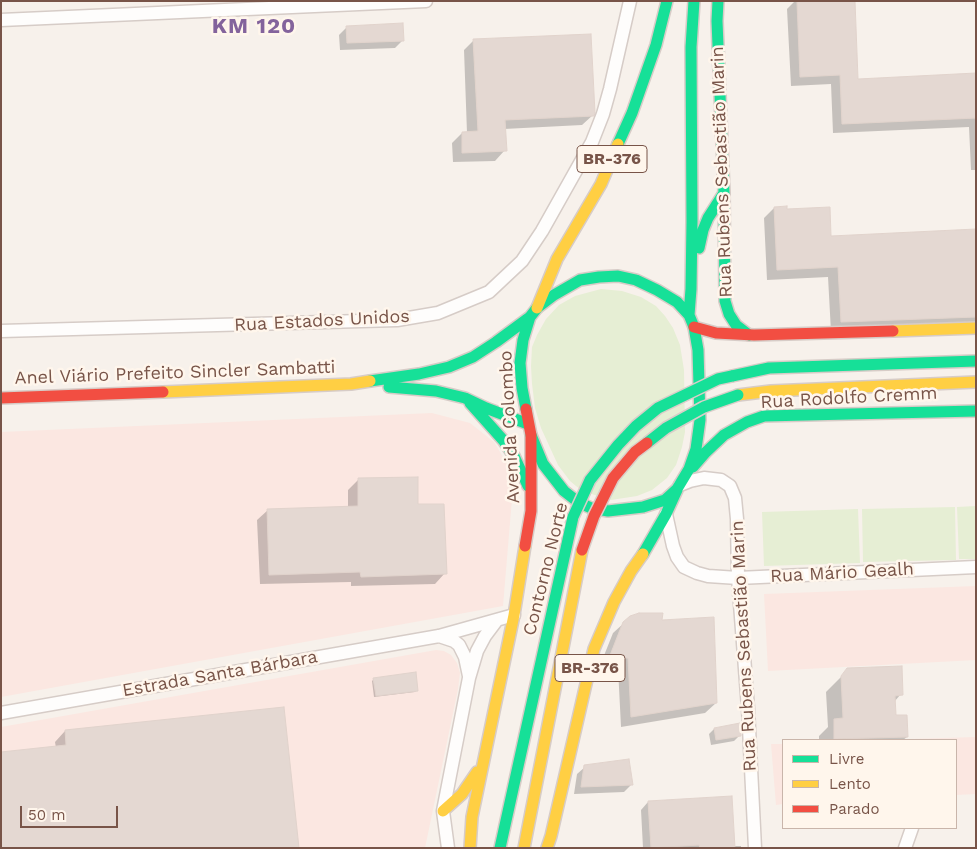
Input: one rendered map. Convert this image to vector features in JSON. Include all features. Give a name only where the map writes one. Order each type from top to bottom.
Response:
[{"type":"main road","name":"Avenida Colombo","points":[[472,817],[514,615],[531,512],[531,436],[522,388],[520,363],[523,340],[558,259],[601,184],[632,113],[656,45],[667,1]]},
{"type":"main road","name":"BR-376","points":[[548,846],[594,649],[614,602],[631,571],[647,549],[683,483],[696,449],[700,420],[698,350],[694,327],[689,315],[692,222],[691,47],[694,1]]},
{"type":"main road","name":"Rua Rubens Sebastião Marin","points":[[718,1],[716,21],[724,193],[725,302],[729,314],[736,325],[749,335]]},
{"type":"main road","points":[[691,289],[703,230],[708,218],[724,193]]},
{"type":"main road","name":"Anel Viário Prefeito Sincler Sambatti","points":[[1,398],[351,384],[419,374],[449,367],[473,357],[534,313],[554,295],[580,280],[618,276],[636,280],[677,302],[689,315]]},
{"type":"main road","points":[[694,327],[716,333],[749,335],[976,328]]},
{"type":"main road","name":"Contorno Norte","points":[[500,848],[573,517],[590,480],[636,426],[658,408],[696,389],[718,380],[769,368],[976,360]]},
{"type":"main road","name":"Contorno Norte","points":[[524,848],[582,550],[594,516],[614,478],[635,452],[666,428],[704,407],[738,395],[771,391],[976,382]]},
{"type":"main road","name":"Anel Viário Prefeito Sincler Sambatti","points":[[351,384],[436,391],[465,398],[528,424]]},
{"type":"main road","points":[[465,398],[503,440],[514,456],[532,497]]},
{"type":"main road","name":"Rua Rodolfo Cremm","points":[[683,483],[706,452],[724,435],[747,422],[764,416],[976,411]]},
{"type":"main road","points":[[531,436],[543,464],[564,492],[591,508],[608,511],[643,507],[665,500],[683,483]]},
{"type":"main road","points":[[443,812],[462,794],[485,758]]},
{"type":"main road","points":[[461,848],[462,840],[472,817]]},
{"type":"main road","points":[[470,848],[472,817]]},
{"type":"street","points":[[1,20],[426,1]]},
{"type":"street","name":"Rua Estados Unidos","points":[[1,331],[397,320],[438,313],[489,292],[522,261],[542,231],[592,142],[610,89],[630,1]]},
{"type":"street","name":"Rua Rubens Sebastião Marin","points":[[683,483],[704,478],[721,480],[730,486],[735,498],[738,578],[748,708],[755,848]]},
{"type":"street","name":"Rua Mário Gealh","points":[[666,514],[677,557],[684,567],[708,576],[738,578],[976,566]]},
{"type":"street","name":"Estrada Santa Bárbara","points":[[1,713],[439,636],[514,615]]},
{"type":"street","points":[[448,848],[443,812],[469,678],[485,636],[497,620]]},
{"type":"street","points":[[439,636],[454,640],[459,645],[465,657],[469,678]]},
{"type":"street","points":[[905,848],[912,829]]},
{"type":"shaded area","points":[[432,413],[470,423],[494,442],[514,475],[503,606],[1,697],[1,432]]},
{"type":"shaded area","points":[[976,586],[976,660],[768,671],[764,594]]},
{"type":"shaded area","points":[[436,650],[444,651],[451,655],[457,663],[460,673],[425,848],[1,848],[1,727]]},
{"type":"shaded area","points":[[976,737],[976,794],[957,795],[957,739],[909,739]]},
{"type":"shaded area","points":[[771,744],[782,744],[782,804],[776,805]]},
{"type":"green space","points":[[601,289],[622,291],[641,297],[656,306],[673,328],[680,345],[684,370],[685,432],[676,465],[667,478],[652,490],[637,496],[611,500],[582,491],[570,481],[558,465],[541,428],[535,408],[531,366],[532,347],[546,319],[559,305],[575,296]]},
{"type":"green space","points":[[976,506],[976,559],[959,559],[957,507]]},
{"type":"green space","points":[[955,507],[956,560],[863,562],[862,509]]},
{"type":"green space","points":[[858,509],[860,563],[764,566],[762,512]]},
{"type":"building","points":[[797,1],[855,1],[858,79],[976,73],[976,118],[842,124],[840,75],[800,77]]},
{"type":"building","points":[[403,23],[404,41],[347,43],[346,26]]},
{"type":"building","points":[[591,34],[594,116],[505,120],[507,151],[462,153],[462,132],[478,131],[473,39]]},
{"type":"building","points":[[787,206],[787,209],[830,207],[831,236],[976,229],[976,317],[841,322],[838,267],[777,270],[774,207]]},
{"type":"building","points":[[418,477],[418,504],[444,504],[447,574],[361,577],[360,572],[269,575],[267,509],[358,506],[358,478]]},
{"type":"building","points":[[639,613],[663,613],[662,620],[714,617],[717,703],[631,717],[628,658],[609,658],[623,622],[630,616]]},
{"type":"building","points":[[902,666],[903,695],[895,696],[896,715],[907,715],[908,737],[834,739],[834,719],[843,718],[841,676],[847,668]]},
{"type":"building","points":[[416,672],[418,691],[376,696],[373,678]]},
{"type":"building","points":[[284,707],[299,848],[1,848],[1,752],[66,745],[65,730]]},
{"type":"building","points":[[740,723],[741,736],[716,740],[714,728]]},
{"type":"building","points":[[629,759],[633,785],[581,787],[584,765]]},
{"type":"building","points":[[732,796],[735,848],[700,848],[699,845],[651,848],[648,801]]},
{"type":"traffic: fast","points":[[618,144],[632,113],[656,45],[667,1]]},
{"type":"traffic: fast","points":[[689,315],[692,222],[691,47],[694,1]]},
{"type":"traffic: fast","points":[[718,1],[717,21],[724,193],[725,301],[729,314],[736,325],[749,335]]},
{"type":"traffic: fast","points":[[699,248],[708,218],[724,193]]},
{"type":"traffic: fast","points":[[526,409],[520,363],[523,340],[530,317],[537,308],[554,295],[580,280],[618,276],[636,280],[677,302],[689,315],[694,327],[698,350],[700,420],[696,449],[689,469],[677,489],[665,500],[643,507],[608,511],[591,508],[578,502],[564,491],[543,464],[531,435]]},
{"type":"traffic: fast","points":[[370,381],[419,374],[449,367],[473,357],[530,317]]},
{"type":"traffic: fast","points":[[732,376],[769,368],[976,361]]},
{"type":"traffic: fast","points":[[573,517],[590,480],[636,426],[658,408],[718,379],[732,376]]},
{"type":"traffic: fast","points":[[389,387],[436,391],[465,398],[528,424]]},
{"type":"traffic: fast","points":[[647,443],[666,428],[704,407],[738,395]]},
{"type":"traffic: fast","points":[[470,403],[503,440],[514,456],[528,486]]},
{"type":"traffic: fast","points":[[693,467],[724,435],[747,422],[764,416],[976,411]]},
{"type":"traffic: fast","points":[[643,554],[666,514],[677,490]]},
{"type":"traffic: fast","points":[[500,848],[573,517]]},
{"type":"traffic: slow","points":[[537,308],[557,259],[601,184],[618,144]]},
{"type":"traffic: slow","points":[[893,331],[976,328]]},
{"type":"traffic: slow","points":[[163,392],[351,384],[370,381]]},
{"type":"traffic: slow","points":[[738,395],[771,391],[976,382]]},
{"type":"traffic: slow","points":[[470,848],[472,817],[514,615],[525,546]]},
{"type":"traffic: slow","points":[[524,848],[582,550]]},
{"type":"traffic: slow","points":[[547,848],[594,649],[614,602],[643,554]]},
{"type":"traffic: slow","points":[[443,811],[462,794],[477,772]]},
{"type":"traffic: jam","points":[[694,327],[716,333],[754,335],[893,331]]},
{"type":"traffic: jam","points":[[1,398],[163,392]]},
{"type":"traffic: jam","points":[[525,546],[531,511],[531,435],[526,409]]},
{"type":"traffic: jam","points":[[582,550],[594,516],[613,478],[635,452],[647,443]]},
{"type":"district","name":"KM 120","points":[[254,27]]}]
